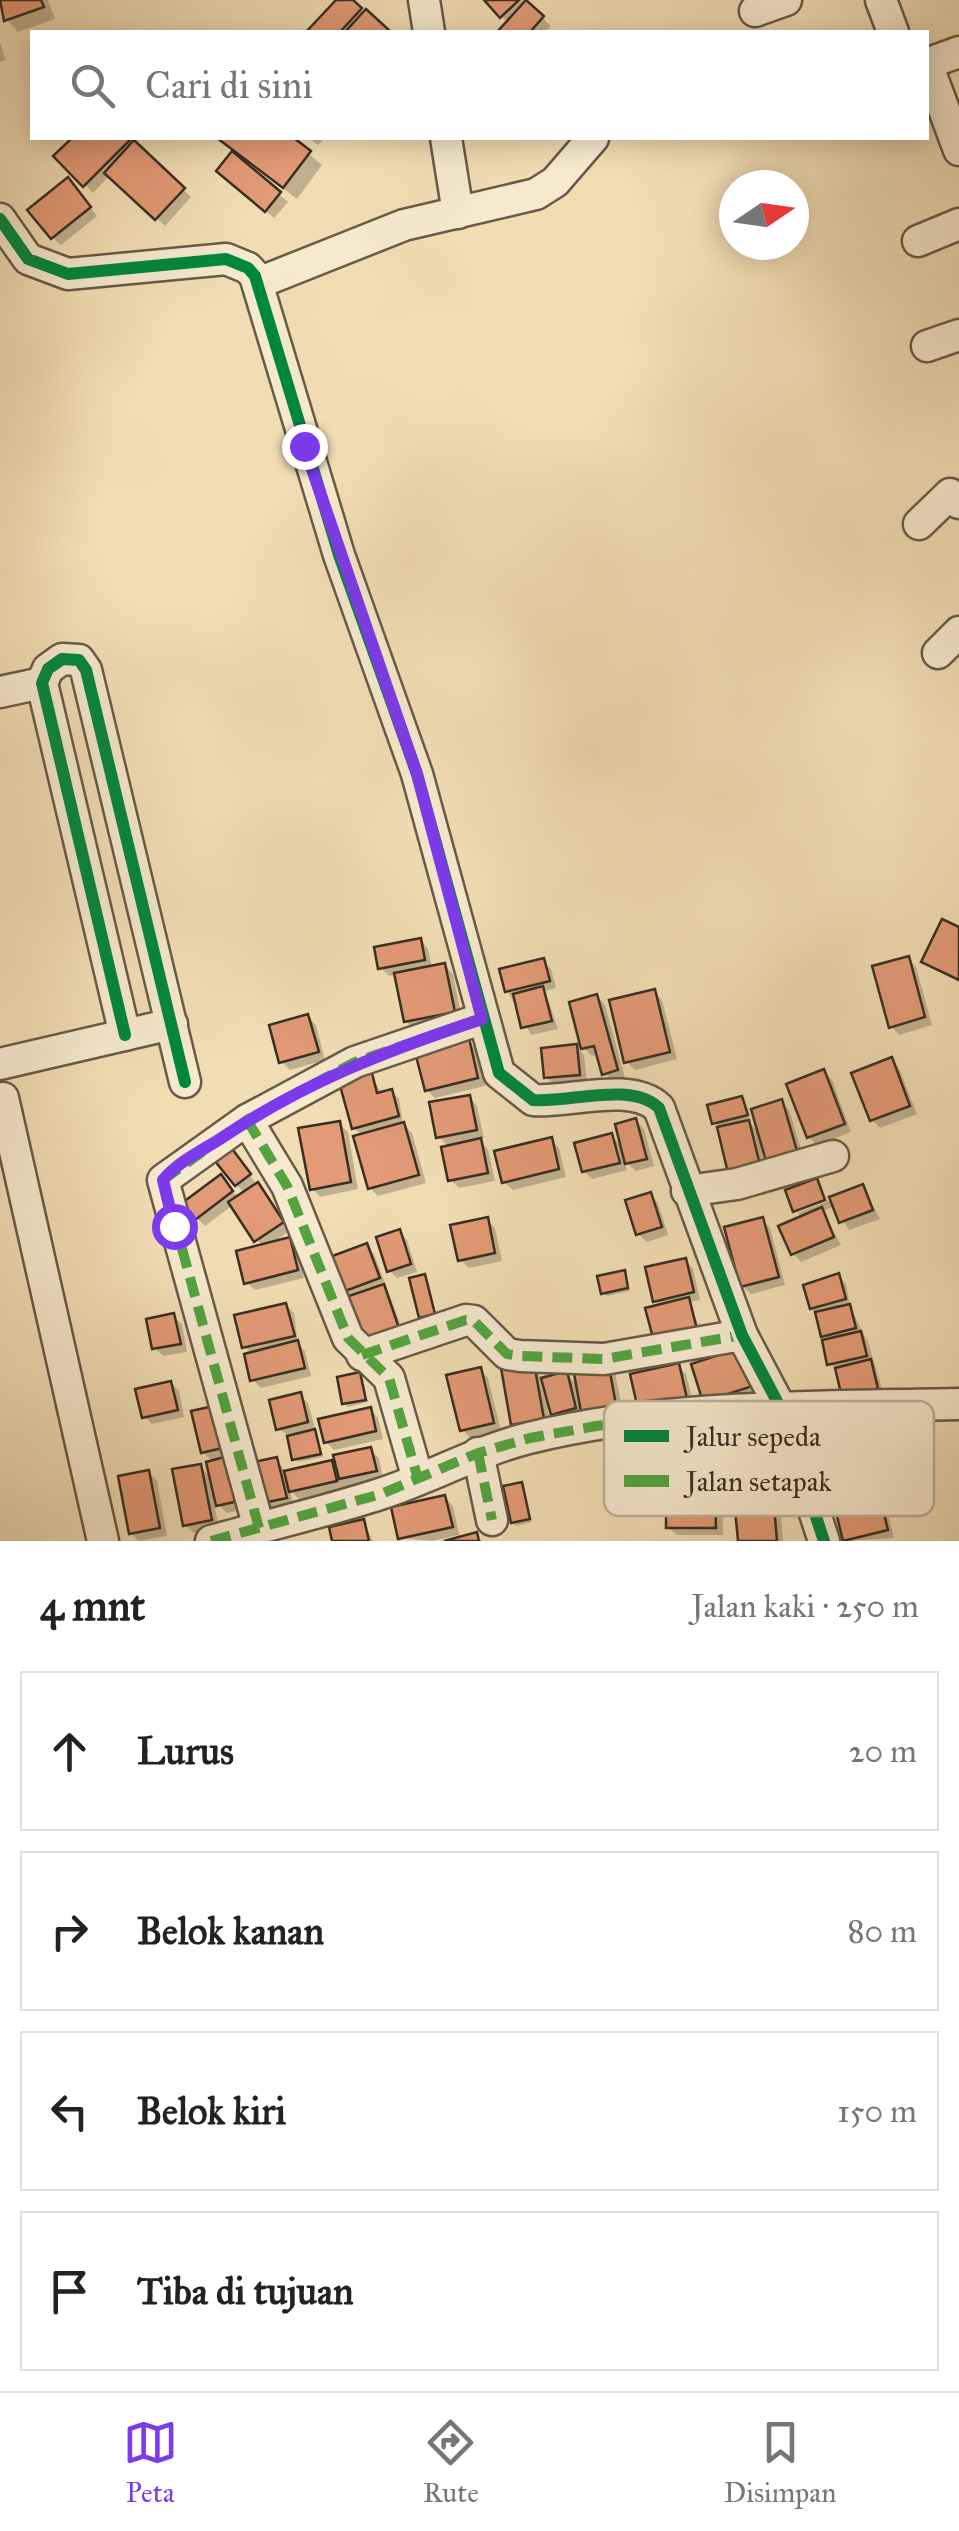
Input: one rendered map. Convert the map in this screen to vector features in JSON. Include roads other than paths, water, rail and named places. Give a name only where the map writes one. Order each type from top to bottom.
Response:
[{"type":"street","points":[[424,0],[429,30]]},
{"type":"street","points":[[755,12],[786,0]]},
{"type":"street","points":[[880,0],[891,30]]},
{"type":"street","points":[[929,63],[959,52]]},
{"type":"street","points":[[929,69],[959,150]]},
{"type":"street","points":[[446,140],[458,212]]},
{"type":"street","points":[[258,283],[404,224],[542,191],[592,140]]},
{"type":"street","points":[[0,219],[28,259],[68,274],[226,260],[248,268],[258,283],[339,555],[417,774],[499,1074],[518,1093],[551,1102],[622,1096],[653,1102],[665,1117],[686,1190],[742,1336],[777,1401]]},
{"type":"street","points":[[918,241],[959,224]]},
{"type":"street","points":[[926,346],[959,335]]},
{"type":"street","points":[[919,524],[950,494],[959,503]]},
{"type":"street","points":[[125,1035],[42,683],[48,669],[62,659],[78,660],[86,670],[185,1082]]},
{"type":"street","points":[[0,692],[42,683]]},
{"type":"street","points":[[259,1528],[164,1189],[169,1173],[247,1120],[368,1056],[482,1019]]},
{"type":"street","points":[[0,1063],[172,1024]]},
{"type":"street","points":[[10,1096],[103,1541]]},
{"type":"street","points":[[247,1120],[287,1186],[338,1319],[362,1355],[379,1364],[389,1378],[418,1479]]},
{"type":"street","points":[[686,1190],[737,1184],[833,1156]]},
{"type":"street","points":[[362,1355],[466,1320],[474,1321],[507,1354],[520,1356],[604,1359],[742,1336]]},
{"type":"street","points":[[934,1404],[959,1404]]},
{"type":"street","points":[[212,1541],[418,1479],[478,1454],[604,1425]]},
{"type":"street","points":[[478,1454],[492,1520]]},
{"type":"street","points":[[816,1516],[824,1541]]}]
